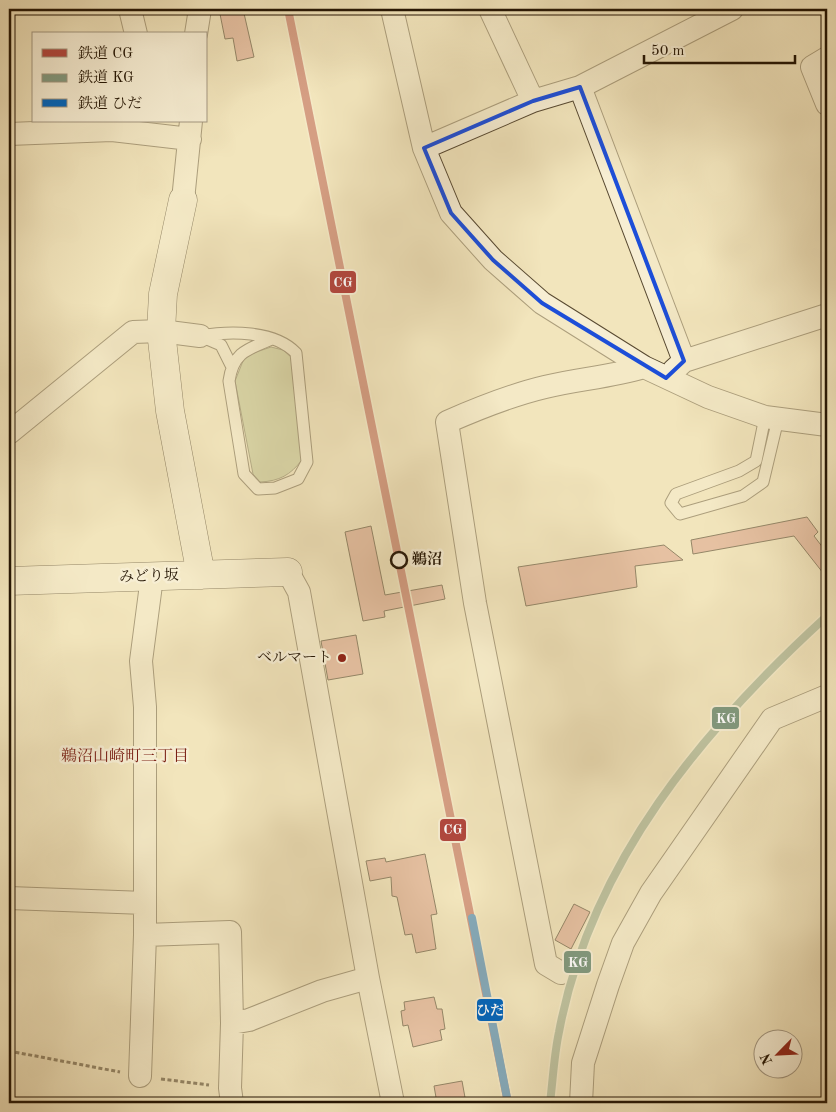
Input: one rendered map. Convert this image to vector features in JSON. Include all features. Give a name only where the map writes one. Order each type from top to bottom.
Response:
[{"type":"street","points":[[130,9],[136,32]]},
{"type":"street","points":[[196,32],[200,9]]},
{"type":"street","points":[[392,9],[424,148],[451,213],[493,260],[542,303],[644,367],[666,378],[708,397],[772,418],[827,425]]},
{"type":"street","points":[[490,9],[533,101]]},
{"type":"street","points":[[424,148],[533,101],[580,87],[732,9]]},
{"type":"street","points":[[827,58],[812,67],[827,104]]},
{"type":"street","points":[[580,87],[684,361]]},
{"type":"street","points":[[9,134],[112,130],[191,130],[183,200],[164,294],[161,331],[170,411],[201,575]]},
{"type":"street","points":[[666,378],[684,361],[827,314]]},
{"type":"street","points":[[9,433],[133,332],[161,331],[200,336]]},
{"type":"street","points":[[561,973],[546,964],[475,603],[447,422],[498,400],[547,387],[619,375],[644,367]]},
{"type":"street","points":[[288,572],[299,592],[368,978],[393,1103]]},
{"type":"street","name":"みどり坂","points":[[9,581],[288,572]]},
{"type":"street","points":[[140,1076],[145,935],[145,707],[141,660],[152,577]]},
{"type":"street","points":[[581,1103],[583,1062],[608,985],[623,943],[651,893],[772,719],[827,696]]},
{"type":"street","points":[[9,898],[145,903]]},
{"type":"street","points":[[145,935],[230,932],[232,1023],[230,1088],[232,1103]]},
{"type":"street","points":[[232,1023],[248,1020],[322,991],[368,978]]},
{"type":"lane","points":[[226,332],[272,339],[288,345],[296,353],[307,462],[298,479],[275,488],[258,489],[244,474],[229,381],[231,365],[221,345],[200,336],[226,332]]},
{"type":"lane","points":[[231,365],[245,350],[272,339]]},
{"type":"lane","points":[[772,418],[763,482],[742,496],[680,514],[671,503],[676,494],[739,471],[756,461],[772,418]]},
{"type":"highlighted area","points":[[580,87],[684,361],[666,378],[542,303],[493,260],[451,213],[424,148],[533,101]]},
{"type":"green space","points":[[271,347],[283,350],[291,357],[302,460],[293,470],[279,479],[260,482],[253,474],[235,381],[245,356]]},
{"type":"building","points":[[219,9],[243,9],[254,57],[237,61],[233,38],[225,39]]},
{"type":"building","points":[[807,517],[818,532],[814,536],[827,553],[827,578],[794,536],[693,554],[691,540]]},
{"type":"building","name":"鵜沼","points":[[371,526],[385,595],[442,585],[445,599],[384,611],[385,617],[363,621],[345,532]]},
{"type":"building","points":[[664,545],[683,560],[635,566],[637,587],[526,606],[518,567]]},
{"type":"building","name":"ベルマート","points":[[356,635],[363,674],[328,680],[321,641]]},
{"type":"building","points":[[425,854],[437,914],[431,915],[436,949],[416,953],[412,934],[405,935],[397,897],[392,896],[391,877],[370,881],[366,861],[385,858],[386,862]]},
{"type":"building","points":[[574,904],[590,912],[571,949],[555,940]]},
{"type":"building","points":[[434,997],[437,1009],[442,1009],[445,1029],[440,1030],[442,1040],[413,1047],[408,1025],[403,1026],[401,1011],[405,1010],[404,1002]]},
{"type":"building","points":[[462,1081],[466,1103],[437,1103],[434,1086]]},
{"type":"rail line","name":"CG","points":[[288,9],[508,1103]]},
{"type":"rail line","name":"KG","points":[[550,1103],[557,1041],[575,970],[597,911],[625,855],[659,803],[696,752],[781,659],[827,616]]},
{"type":"rail line","name":"ひだ","points":[[472,918],[508,1103]]},
{"type":"place","name":"鵜沼","points":[[399,560]]},
{"type":"place","name":"ベルマート","points":[[342,658]]},
{"type":"district","name":"鵜沼山崎町三丁目","points":[[125,757]]}]
